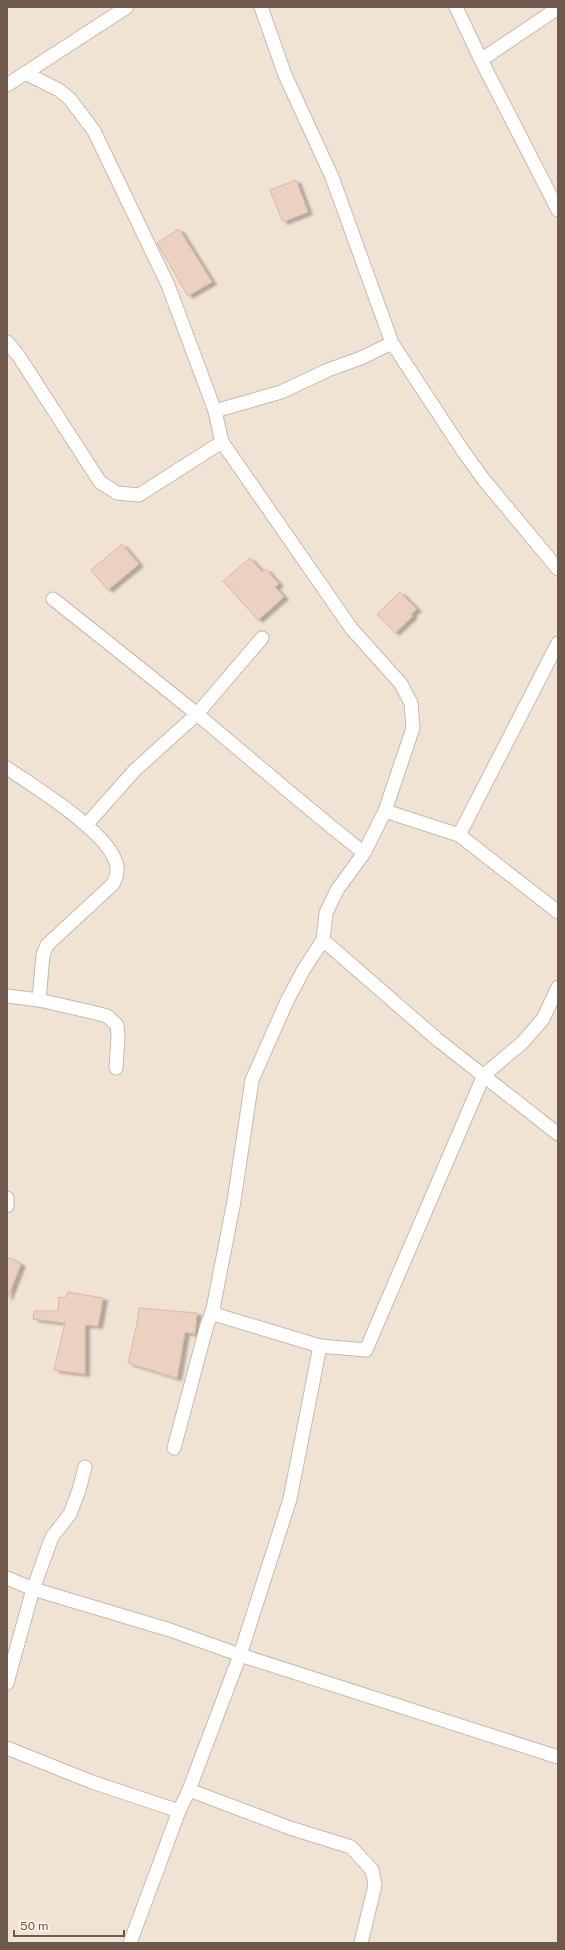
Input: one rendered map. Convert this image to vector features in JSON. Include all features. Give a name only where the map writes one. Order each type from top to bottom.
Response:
[{"type":"street","points":[[7,85],[127,7]]},
{"type":"street","points":[[261,7],[285,75],[332,177],[392,343],[463,451],[484,480],[557,566]]},
{"type":"street","points":[[456,7],[481,60],[558,210]]},
{"type":"street","points":[[481,60],[558,8]]},
{"type":"street","points":[[25,73],[59,90],[70,99],[94,131],[168,285],[215,411],[222,442],[351,628],[402,684],[411,703],[413,728],[385,811],[364,853],[337,890],[326,913],[323,940],[304,968],[287,1001],[252,1080],[234,1201],[213,1309],[174,1448]]},
{"type":"street","points":[[7,342],[18,355],[100,482],[117,494],[139,495],[222,442]]},
{"type":"street","points":[[215,411],[281,392],[328,370],[361,358],[392,343]]},
{"type":"street","points":[[53,599],[197,714],[297,797],[312,812],[364,853]]},
{"type":"street","points":[[87,824],[135,770],[197,714],[262,638]]},
{"type":"street","points":[[459,835],[558,643]]},
{"type":"street","points":[[7,768],[87,824],[114,858],[117,866],[117,876],[113,884],[47,945],[43,955],[39,1000]]},
{"type":"street","points":[[385,811],[459,835],[558,912]]},
{"type":"street","points":[[323,940],[438,1040],[558,1134]]},
{"type":"street","points":[[213,1309],[217,1315],[320,1346],[366,1350],[484,1075],[522,1043],[542,1019],[558,987]]},
{"type":"street","points":[[7,996],[39,1000],[96,1012],[107,1016],[117,1025],[118,1038],[116,1068]]},
{"type":"street","points":[[7,1198],[7,1206]]},
{"type":"street","points":[[130,1943],[179,1811],[189,1790],[240,1655],[290,1498],[320,1346]]},
{"type":"street","points":[[7,1683],[33,1589],[52,1537],[70,1514],[79,1490],[85,1467]]},
{"type":"street","points":[[7,1578],[33,1589],[170,1630],[240,1655],[558,1758]]},
{"type":"street","points":[[7,1748],[92,1782],[179,1811]]},
{"type":"street","points":[[189,1790],[290,1828],[351,1847],[372,1870],[375,1885],[361,1943]]},
{"type":"shaded area","points":[[7,7],[558,7],[558,1943],[7,1943]]},
{"type":"building","points":[[296,180],[308,212],[283,222],[270,190]]},
{"type":"building","points":[[179,229],[212,282],[188,296],[157,243]]},
{"type":"building","points":[[122,544],[139,564],[108,590],[91,570]]},
{"type":"building","points":[[250,558],[262,572],[266,569],[279,584],[275,587],[284,597],[258,620],[223,581]]},
{"type":"building","points":[[400,592],[417,609],[411,614],[413,616],[395,633],[377,614]]},
{"type":"building","points":[[7,1257],[21,1264],[8,1297],[7,1297]]},
{"type":"building","points":[[68,1292],[103,1298],[98,1326],[85,1325],[85,1374],[54,1370],[65,1323],[33,1319],[34,1311],[58,1311],[59,1297],[64,1298]]},
{"type":"building","points":[[139,1308],[197,1313],[195,1334],[185,1332],[177,1378],[128,1363]]}]
